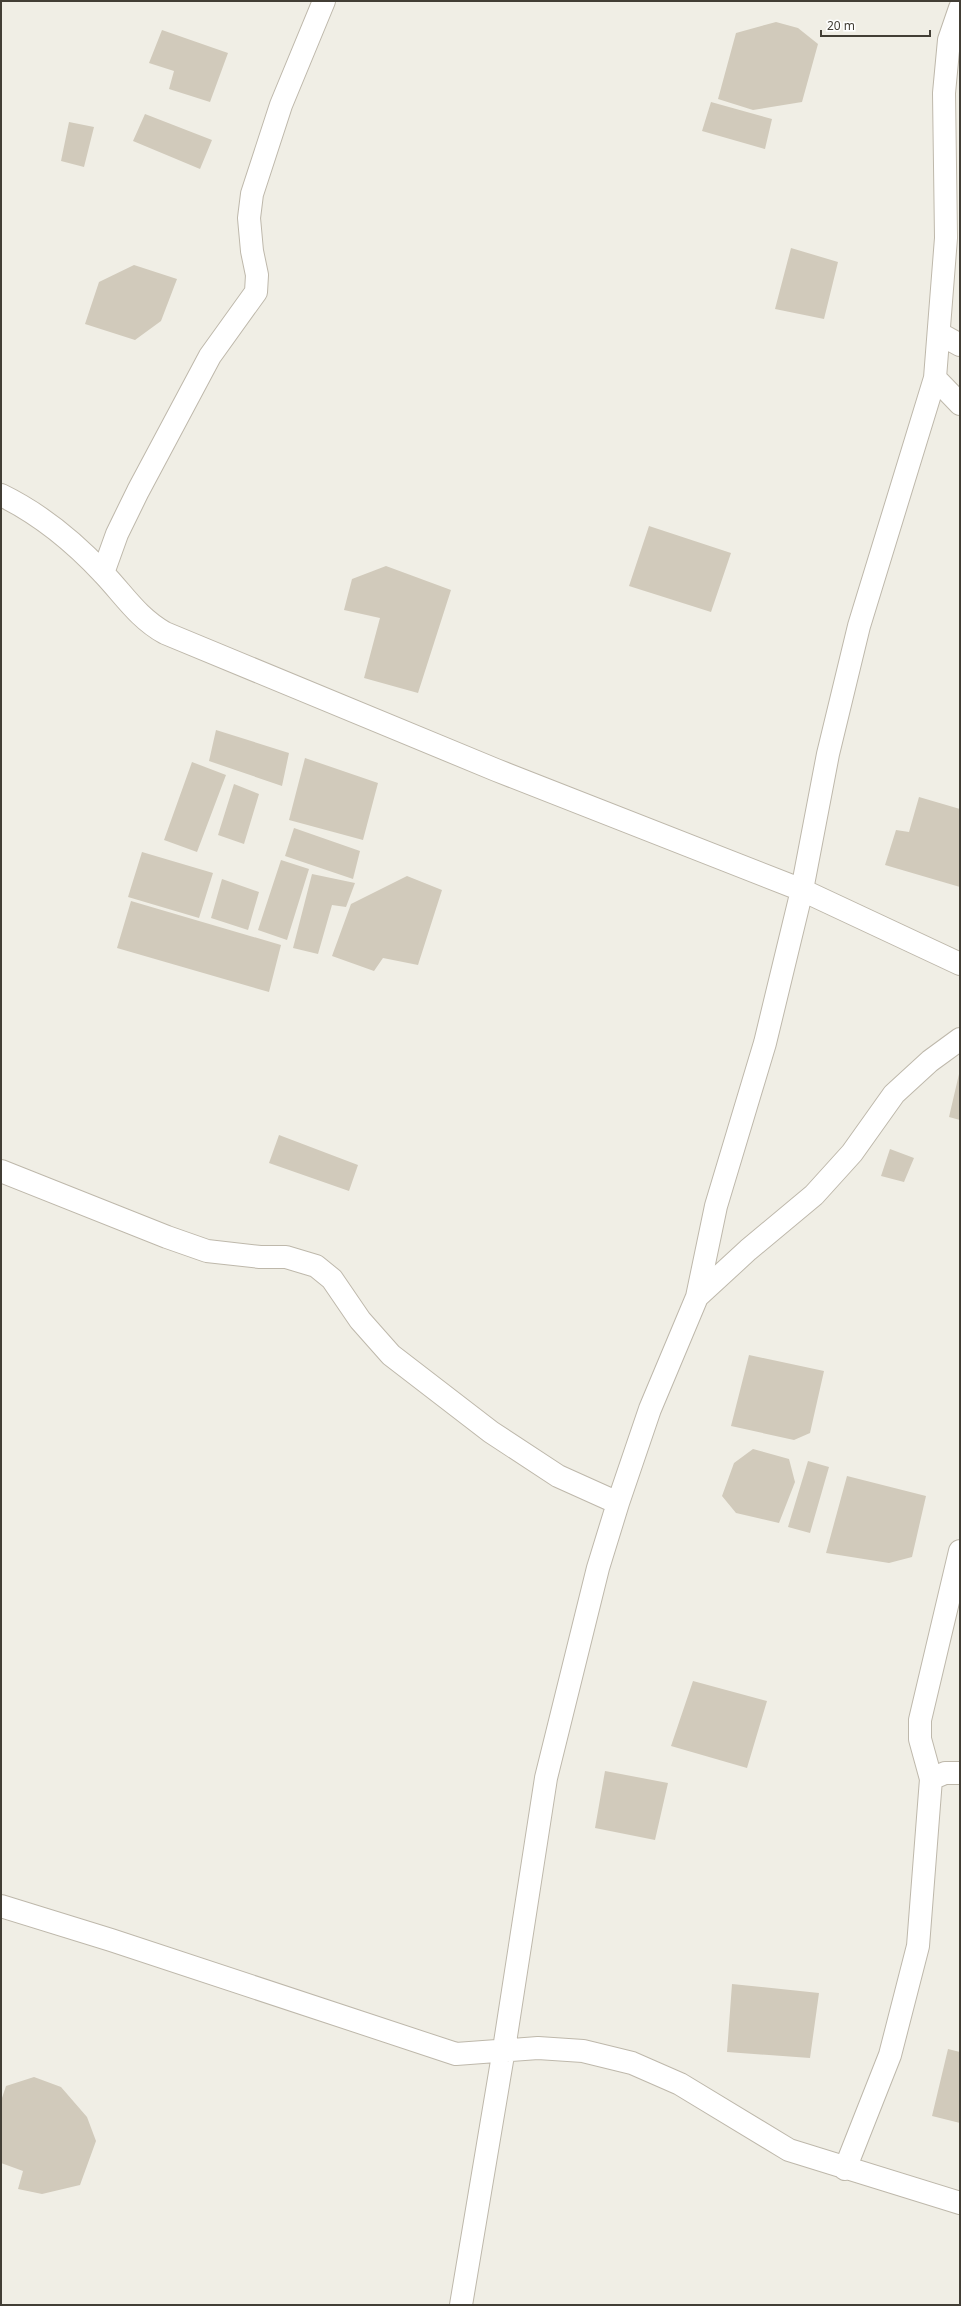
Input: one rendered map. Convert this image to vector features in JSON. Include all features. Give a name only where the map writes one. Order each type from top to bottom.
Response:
[{"type":"street","points":[[103,573],[131,505],[210,356],[256,292],[257,275],[252,251],[249,218],[252,194],[281,105],[324,1]]},
{"type":"street","points":[[461,2305],[504,2049],[546,1778],[598,1568],[618,1503],[650,1409],[697,1297],[716,1206],[765,1043],[802,890],[828,754],[859,626],[935,378],[940,334],[946,238],[944,93],[949,40],[960,8]]},
{"type":"street","points":[[940,334],[960,345]]},
{"type":"street","points":[[935,378],[960,404]]},
{"type":"street","points":[[1,495],[60,532],[103,573],[138,614],[151,626],[164,633],[496,770],[802,890],[960,964]]},
{"type":"street","points":[[697,1297],[748,1250],[814,1195],[852,1153],[894,1094],[930,1061],[960,1039]]},
{"type":"street","points":[[1,1171],[167,1237],[207,1251],[260,1257],[286,1257],[316,1266],[332,1279],[360,1320],[392,1355],[492,1432],[558,1476],[618,1503]]},
{"type":"street","points":[[845,2169],[890,2055],[918,1946],[931,1779],[920,1739],[920,1720],[960,1551]]},
{"type":"street","points":[[931,1779],[945,1773],[960,1773]]},
{"type":"street","points":[[1,1906],[111,1940],[456,2054],[504,2049],[538,2048],[583,2051],[632,2063],[680,2084],[789,2150],[845,2169],[960,2203]]},
{"type":"building","points":[[776,22],[798,28],[818,44],[802,102],[753,110],[718,99],[736,33]]},
{"type":"building","points":[[162,30],[228,53],[210,102],[169,89],[174,71],[149,63]]},
{"type":"building","points":[[711,102],[772,119],[765,149],[702,131]]},
{"type":"building","points":[[145,114],[212,140],[200,169],[133,141]]},
{"type":"building","points":[[69,122],[94,127],[84,167],[61,161]]},
{"type":"building","points":[[791,248],[838,262],[824,319],[775,309]]},
{"type":"building","points":[[134,265],[177,279],[161,321],[135,340],[85,324],[99,282]]},
{"type":"building","points":[[649,526],[731,553],[711,612],[629,586]]},
{"type":"building","points":[[386,566],[451,590],[418,693],[364,678],[380,618],[344,610],[352,579]]},
{"type":"building","points":[[216,730],[289,753],[282,786],[209,761]]},
{"type":"building","points":[[305,758],[378,783],[363,840],[289,820]]},
{"type":"building","points":[[192,762],[226,775],[197,852],[164,840]]},
{"type":"building","points":[[234,784],[259,794],[244,844],[218,835]]},
{"type":"building","points":[[919,797],[960,809],[960,887],[885,865],[896,830],[909,832]]},
{"type":"building","points":[[294,828],[360,851],[353,879],[285,856]]},
{"type":"building","points":[[142,852],[213,873],[199,918],[128,897]]},
{"type":"building","points":[[281,860],[309,869],[287,940],[258,930]]},
{"type":"building","points":[[312,874],[355,883],[346,907],[332,905],[318,954],[293,948]]},
{"type":"building","points":[[407,876],[442,890],[418,965],[383,958],[374,971],[332,956],[351,904]]},
{"type":"building","points":[[222,879],[259,892],[248,930],[211,918]]},
{"type":"building","points":[[131,901],[281,945],[269,992],[117,948]]},
{"type":"building","points":[[960,1074],[960,1120],[949,1117]]},
{"type":"building","points":[[279,1135],[358,1165],[349,1191],[269,1163]]},
{"type":"building","points":[[890,1149],[914,1158],[904,1182],[881,1176]]},
{"type":"building","points":[[749,1355],[824,1371],[810,1433],[794,1440],[731,1426]]},
{"type":"building","points":[[753,1449],[789,1459],[795,1482],[779,1523],[736,1513],[722,1496],[734,1463]]},
{"type":"building","points":[[808,1461],[829,1467],[810,1533],[788,1527]]},
{"type":"building","points":[[847,1476],[926,1496],[912,1557],[889,1563],[826,1553]]},
{"type":"building","points":[[693,1681],[767,1701],[747,1768],[671,1746]]},
{"type":"building","points":[[605,1771],[668,1783],[655,1840],[595,1828]]},
{"type":"building","points":[[732,1984],[819,1993],[810,2058],[727,2052]]},
{"type":"building","points":[[948,2049],[960,2052],[960,2123],[932,2116]]},
{"type":"building","points":[[34,2077],[61,2087],[87,2117],[96,2141],[80,2185],[42,2194],[18,2189],[23,2171],[1,2163],[1,2101],[6,2086]]}]
